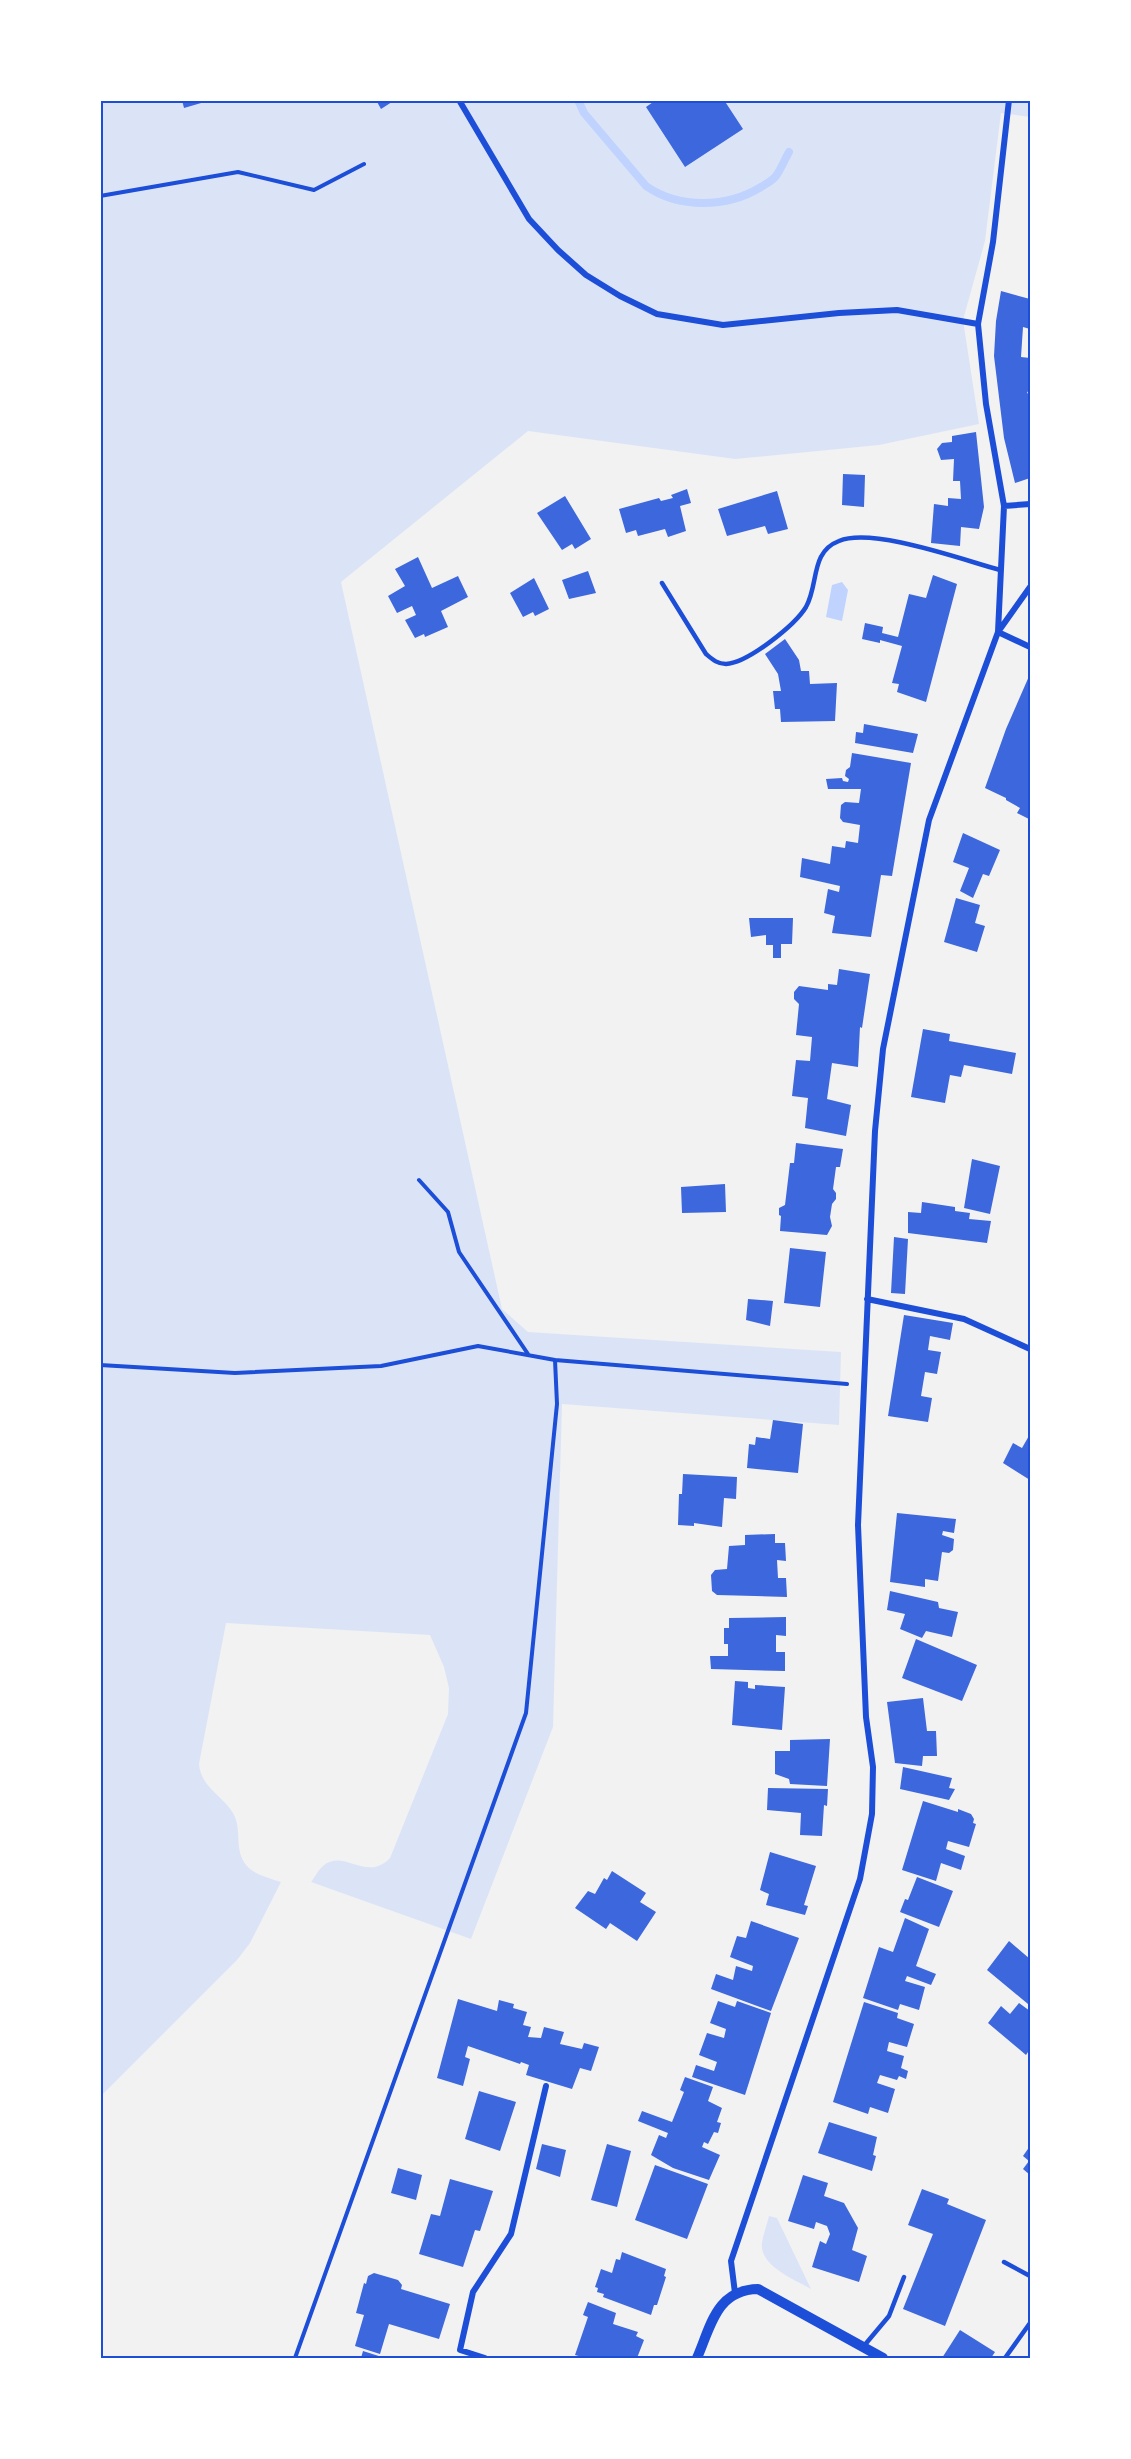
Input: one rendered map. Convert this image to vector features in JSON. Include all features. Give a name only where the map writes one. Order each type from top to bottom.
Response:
[{"type":"street","points":[[459,100],[529,219],[536,227],[586,275],[620,296],[657,314],[723,325],[897,310],[978,324]]},
{"type":"street","points":[[998,632],[1004,506],[986,404],[978,324],[993,242],[1009,100]]},
{"type":"street","points":[[1004,506],[1030,504]]},
{"type":"street","points":[[735,2292],[731,2261],[860,1879],[872,1814],[873,1767],[866,1717],[858,1525],[875,1131],[883,1049],[929,820],[998,632],[1030,588]]},
{"type":"street","points":[[998,632],[1030,647]]},
{"type":"street","points":[[867,1299],[964,1319],[1030,1349]]},
{"type":"street","points":[[484,2358],[460,2350],[473,2292],[511,2234],[546,2086]]},
{"type":"street","points":[[698,2357],[717,2311],[724,2301],[735,2292],[758,2289],[883,2358]]},
{"type":"lane","points":[[662,583],[706,654],[715,662],[724,664],[749,656],[799,617],[808,604],[818,560],[828,546],[841,540],[879,539],[1000,570]]},
{"type":"lane","points":[[1004,2262],[1030,2276]]},
{"type":"lane","points":[[863,2347],[890,2316],[904,2277]]},
{"type":"lane","points":[[1005,2358],[1030,2323]]},
{"type":"path","points":[[100,196],[238,172],[314,190],[364,164]]},
{"type":"path","points":[[419,1180],[448,1212],[459,1252],[528,1354]]},
{"type":"path","points":[[100,1365],[235,1373],[381,1366],[478,1346],[555,1360],[863,1385]]},
{"type":"path","points":[[295,2358],[526,1713],[557,1404],[555,1360]]},
{"type":"shaded area","points":[[101,101],[1030,101],[1030,117],[1001,113],[985,241],[963,320],[979,424],[879,445],[735,459],[528,431],[341,582],[502,1309],[528,1332],[841,1352],[839,1425],[562,1404],[553,1727],[471,1939],[311,1882],[321,1868],[331,1862],[339,1861],[372,1867],[381,1865],[390,1858],[448,1714],[449,1688],[444,1667],[430,1635],[226,1623],[199,1764],[207,1785],[233,1813],[240,1853],[247,1866],[258,1874],[281,1882],[250,1943],[237,1960],[101,2096]]},
{"type":"shaded area","points":[[769,2216],[777,2218],[811,2289],[779,2271],[766,2259],[762,2243]]},
{"type":"water","points":[[842,582],[848,590],[842,621],[826,617],[832,585]]},
{"type":"building","points":[[182,100],[208,100],[208,101],[184,108]]},
{"type":"building","points":[[376,100],[395,100],[381,109]]},
{"type":"building","points":[[656,100],[724,100],[743,129],[685,167],[646,107]]},
{"type":"building","points":[[1001,291],[1030,299],[1030,329],[1023,327],[1021,357],[1030,358],[1030,391],[1027,392],[1030,398],[1030,478],[1015,483],[1004,438],[994,356]]},
{"type":"building","points":[[976,432],[984,507],[979,529],[961,527],[960,546],[931,543],[934,504],[948,506],[948,498],[961,499],[960,481],[953,481],[954,459],[941,460],[937,449],[942,443],[952,442],[952,436]]},
{"type":"building","points":[[843,474],[865,475],[864,507],[842,505]]},
{"type":"building","points":[[687,489],[691,503],[680,506],[686,531],[668,537],[665,529],[638,536],[636,530],[626,533],[619,509],[659,498],[661,501],[673,498],[671,495]]},
{"type":"building","points":[[777,491],[788,529],[768,534],[765,526],[727,536],[718,509]]},
{"type":"building","points":[[565,496],[591,539],[575,549],[572,544],[562,550],[537,513]]},
{"type":"building","points":[[418,557],[432,588],[458,576],[468,597],[441,611],[448,627],[425,637],[424,634],[415,638],[405,620],[416,615],[412,606],[397,613],[388,596],[405,586],[395,569]]},
{"type":"building","points":[[588,571],[596,593],[569,599],[562,580]]},
{"type":"building","points":[[933,575],[957,584],[926,702],[897,692],[899,684],[892,683],[902,646],[880,640],[880,643],[862,639],[865,623],[883,627],[882,633],[898,637],[909,594],[926,598]]},
{"type":"building","points":[[534,578],[549,609],[535,616],[533,612],[523,617],[510,593]]},
{"type":"building","points":[[785,639],[799,660],[801,671],[809,671],[810,684],[837,683],[835,721],[781,722],[780,709],[775,709],[773,691],[781,691],[778,674],[765,654]]},
{"type":"building","points":[[1030,674],[1029,819],[1017,813],[1020,808],[1006,798],[985,788],[1006,729]]},
{"type":"building","points":[[864,724],[918,734],[913,753],[855,743],[856,732],[863,733]]},
{"type":"building","points":[[852,753],[911,763],[892,876],[881,875],[871,937],[832,933],[835,916],[824,913],[828,889],[839,892],[840,886],[800,877],[802,858],[830,864],[832,846],[845,848],[846,841],[858,843],[860,825],[843,822],[840,818],[841,805],[845,802],[859,803],[861,789],[828,789],[826,779],[842,778],[843,781],[848,782],[849,779],[845,776],[846,770],[850,767]]},
{"type":"building","points":[[963,833],[1000,850],[989,876],[983,874],[973,898],[960,891],[969,868],[953,862]]},
{"type":"building","points":[[956,898],[980,905],[975,923],[985,926],[977,952],[944,942]]},
{"type":"building","points":[[749,918],[793,918],[792,944],[781,944],[781,958],[773,958],[773,945],[766,945],[766,935],[751,937]]},
{"type":"building","points":[[839,969],[870,974],[862,1028],[860,1027],[858,1067],[832,1063],[827,1099],[851,1105],[846,1136],[805,1128],[808,1098],[792,1096],[796,1060],[810,1061],[812,1037],[796,1035],[799,1004],[794,999],[794,992],[799,986],[828,990],[828,984],[837,985]]},
{"type":"building","points":[[923,1029],[950,1034],[949,1041],[1016,1053],[1012,1074],[964,1065],[961,1077],[950,1075],[945,1103],[911,1097]]},
{"type":"building","points":[[796,1143],[843,1149],[840,1167],[836,1167],[833,1189],[836,1199],[832,1204],[830,1217],[832,1226],[827,1235],[780,1231],[779,1208],[785,1205],[790,1163],[794,1163]]},
{"type":"building","points":[[972,1159],[1000,1166],[990,1214],[964,1208]]},
{"type":"building","points":[[725,1184],[726,1212],[682,1213],[681,1187]]},
{"type":"building","points":[[922,1202],[955,1207],[955,1211],[970,1213],[969,1219],[991,1221],[987,1243],[908,1233],[908,1212],[921,1213]]},
{"type":"building","points":[[894,1237],[908,1239],[905,1294],[891,1293]]},
{"type":"building","points":[[790,1248],[826,1252],[820,1307],[784,1303]]},
{"type":"building","points":[[748,1299],[773,1301],[770,1326],[746,1320]]},
{"type":"building","points":[[904,1315],[953,1323],[950,1340],[930,1336],[928,1350],[941,1352],[937,1374],[925,1372],[921,1396],[932,1398],[928,1422],[888,1416]]},
{"type":"building","points":[[773,1420],[803,1424],[798,1473],[747,1468],[749,1444],[755,1445],[756,1437],[770,1439]]},
{"type":"building","points":[[1030,1434],[1030,1480],[1003,1463],[1013,1443],[1022,1448]]},
{"type":"building","points":[[683,1474],[737,1477],[736,1499],[724,1498],[722,1527],[694,1523],[694,1526],[678,1525],[679,1494],[682,1494]]},
{"type":"building","points":[[897,1513],[956,1519],[954,1533],[943,1531],[942,1535],[954,1539],[953,1550],[949,1553],[942,1552],[938,1581],[925,1579],[925,1587],[890,1582]]},
{"type":"building","points":[[775,1534],[775,1543],[785,1543],[786,1561],[777,1560],[778,1578],[786,1578],[787,1597],[717,1595],[712,1591],[711,1575],[715,1570],[727,1569],[729,1546],[745,1545],[745,1535]]},
{"type":"building","points":[[890,1591],[938,1602],[939,1608],[958,1612],[952,1637],[926,1631],[922,1638],[900,1629],[905,1614],[887,1610]]},
{"type":"building","points":[[786,1617],[786,1636],[776,1635],[776,1652],[785,1652],[785,1671],[711,1669],[710,1656],[728,1656],[728,1644],[724,1644],[724,1628],[729,1628],[729,1618]]},
{"type":"building","points":[[916,1639],[977,1665],[962,1701],[902,1678]]},
{"type":"building","points":[[735,1681],[748,1682],[748,1688],[755,1689],[755,1685],[785,1687],[782,1730],[732,1725]]},
{"type":"building","points":[[923,1698],[927,1731],[936,1731],[937,1756],[923,1756],[922,1766],[895,1763],[887,1702]]},
{"type":"building","points":[[830,1739],[827,1786],[790,1784],[789,1779],[775,1774],[775,1751],[790,1751],[790,1740]]},
{"type":"building","points":[[903,1767],[952,1778],[949,1788],[955,1789],[949,1800],[900,1789]]},
{"type":"building","points":[[768,1788],[828,1789],[827,1806],[824,1805],[822,1836],[800,1835],[801,1813],[767,1810]]},
{"type":"building","points":[[923,1801],[971,1814],[974,1819],[973,1823],[976,1824],[969,1847],[948,1841],[946,1849],[965,1856],[961,1870],[941,1863],[936,1881],[902,1870]]},
{"type":"building","points":[[770,1852],[816,1866],[804,1905],[808,1906],[805,1915],[766,1905],[769,1894],[760,1890]]},
{"type":"building","points":[[612,1871],[646,1893],[640,1902],[656,1912],[637,1941],[610,1923],[606,1929],[575,1908],[588,1891],[595,1894],[604,1878],[607,1880]]},
{"type":"building","points":[[917,1877],[953,1891],[939,1927],[900,1912],[905,1899],[908,1900]]},
{"type":"building","points":[[905,1918],[929,1929],[916,1966],[936,1974],[931,1985],[907,1976],[905,1981],[925,1987],[919,2010],[900,2004],[898,2010],[863,1998],[879,1947],[893,1952]]},
{"type":"building","points":[[751,1921],[799,1938],[771,2011],[711,1989],[716,1974],[733,1980],[736,1966],[752,1971],[753,1966],[730,1957],[737,1936],[746,1938]]},
{"type":"building","points":[[1009,1941],[1030,1959],[1030,2000],[1028,2004],[987,1970]]},
{"type":"building","points":[[458,1999],[497,2011],[499,2000],[514,2004],[513,2008],[527,2012],[523,2025],[531,2027],[528,2037],[541,2038],[544,2027],[564,2032],[560,2044],[582,2049],[584,2043],[599,2047],[591,2071],[580,2068],[572,2089],[526,2075],[529,2065],[468,2046],[465,2057],[470,2059],[463,2086],[437,2078]]},
{"type":"building","points":[[718,2001],[735,2007],[737,2001],[771,2013],[745,2095],[692,2077],[696,2065],[714,2071],[717,2062],[699,2055],[707,2033],[724,2038],[726,2029],[710,2023]]},
{"type":"building","points":[[864,2002],[898,2013],[897,2018],[914,2024],[907,2047],[889,2042],[887,2051],[904,2056],[901,2068],[908,2071],[906,2079],[899,2076],[897,2080],[880,2075],[877,2083],[895,2089],[888,2113],[870,2107],[868,2114],[833,2102]]},
{"type":"building","points":[[1019,2003],[1030,2011],[1030,2049],[1026,2055],[988,2023],[1001,2006],[1010,2014]]},
{"type":"building","points":[[685,2077],[713,2087],[708,2101],[722,2108],[717,2122],[721,2123],[718,2133],[714,2132],[708,2144],[704,2142],[702,2147],[720,2155],[709,2180],[673,2168],[651,2155],[659,2135],[666,2138],[668,2133],[638,2121],[642,2111],[672,2122],[684,2092],[680,2090]]},
{"type":"building","points":[[479,2091],[516,2102],[500,2151],[465,2139]]},
{"type":"building","points":[[829,2122],[877,2137],[872,2171],[818,2153]]},
{"type":"building","points":[[542,2144],[566,2150],[560,2177],[536,2169]]},
{"type":"building","points":[[607,2144],[631,2151],[617,2207],[591,2200]]},
{"type":"building","points":[[1030,2146],[1030,2175],[1023,2169],[1029,2161],[1023,2156]]},
{"type":"building","points":[[655,2165],[708,2184],[687,2239],[635,2220]]},
{"type":"building","points":[[398,2168],[422,2175],[416,2200],[391,2193]]},
{"type":"building","points":[[803,2175],[828,2183],[824,2196],[844,2203],[858,2228],[852,2250],[867,2256],[859,2282],[812,2267],[820,2241],[826,2244],[830,2234],[827,2226],[816,2222],[814,2229],[788,2221]]},
{"type":"building","points":[[450,2179],[493,2191],[480,2231],[475,2230],[463,2267],[419,2254],[431,2214],[440,2216]]},
{"type":"building","points":[[922,2189],[949,2199],[947,2204],[986,2220],[945,2326],[903,2309],[933,2234],[908,2225]]},
{"type":"building","points":[[622,2252],[666,2269],[664,2276],[666,2277],[657,2305],[654,2305],[651,2315],[603,2297],[604,2294],[597,2292],[598,2288],[595,2287],[601,2269],[612,2273],[616,2259],[620,2260]]},
{"type":"building","points":[[374,2273],[398,2280],[402,2285],[401,2289],[450,2304],[439,2339],[389,2324],[380,2354],[355,2346],[364,2315],[356,2313],[364,2283],[366,2284],[368,2276]]},
{"type":"building","points":[[588,2302],[616,2313],[613,2324],[638,2332],[636,2336],[644,2340],[637,2358],[586,2358],[575,2355],[588,2317],[583,2315]]},
{"type":"building","points":[[960,2330],[995,2352],[991,2358],[942,2358]]},
{"type":"building","points":[[363,2351],[385,2358],[361,2358]]},
{"type":"waterway","points":[[578,100],[584,113],[646,186],[673,199],[703,203],[718,202],[748,194],[774,178],[789,152]]}]
